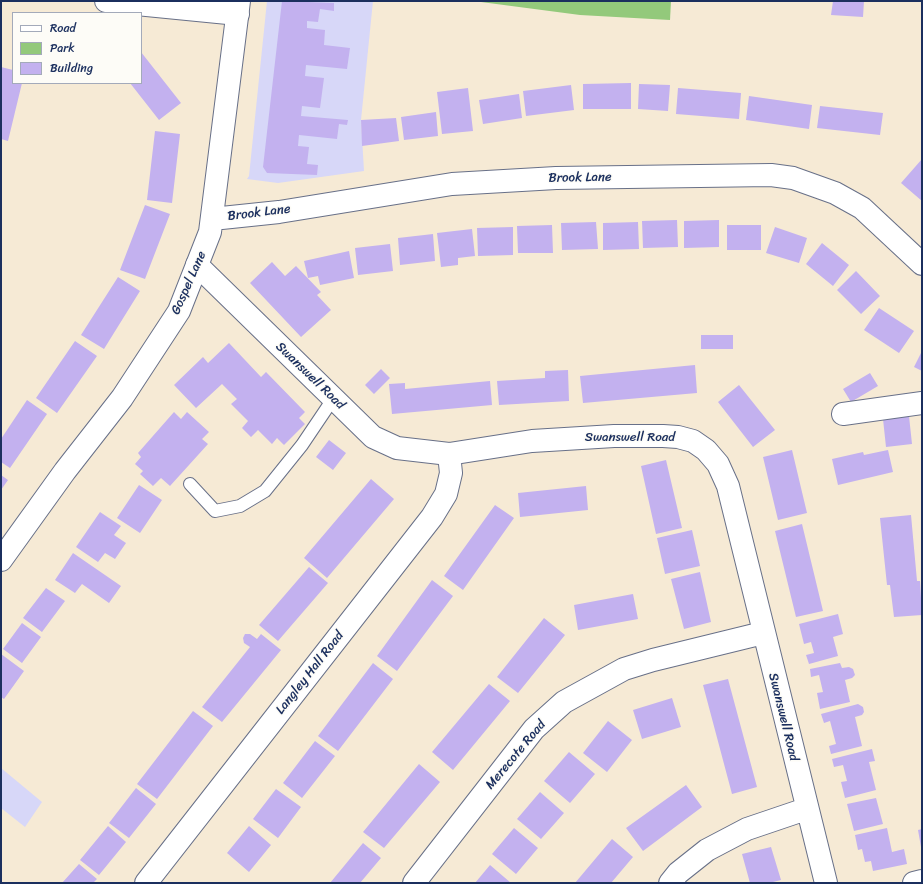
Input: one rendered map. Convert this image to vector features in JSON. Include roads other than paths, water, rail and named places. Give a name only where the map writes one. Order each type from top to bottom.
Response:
[{"type":"street","points":[[106,1],[239,7]]},
{"type":"street","name":"Gospel Lane","points":[[1,560],[65,471],[122,398],[179,311],[210,232],[239,7]]},
{"type":"street","name":"Brook Lane","points":[[212,219],[279,212],[452,184],[556,178],[771,175],[793,178],[835,193],[862,208],[922,264]]},
{"type":"street","name":"Swanswell Road","points":[[197,265],[373,437],[397,448],[449,454],[532,441],[614,436],[662,436],[693,441],[706,450],[718,464],[728,486],[806,810],[826,883]]},
{"type":"street","points":[[843,414],[922,403]]},
{"type":"street","name":"Langley Hall Road","points":[[146,883],[432,517],[446,494],[451,473],[449,454]]},
{"type":"street","name":"Merecote Road","points":[[414,883],[534,729],[564,702],[624,669],[653,660],[763,633]]},
{"type":"street","points":[[670,883],[678,873],[707,850],[747,829],[806,810]]},
{"type":"street","points":[[914,883],[922,881]]},
{"type":"lane","points":[[190,484],[215,511],[240,506],[265,491],[302,444],[333,399]]}]
